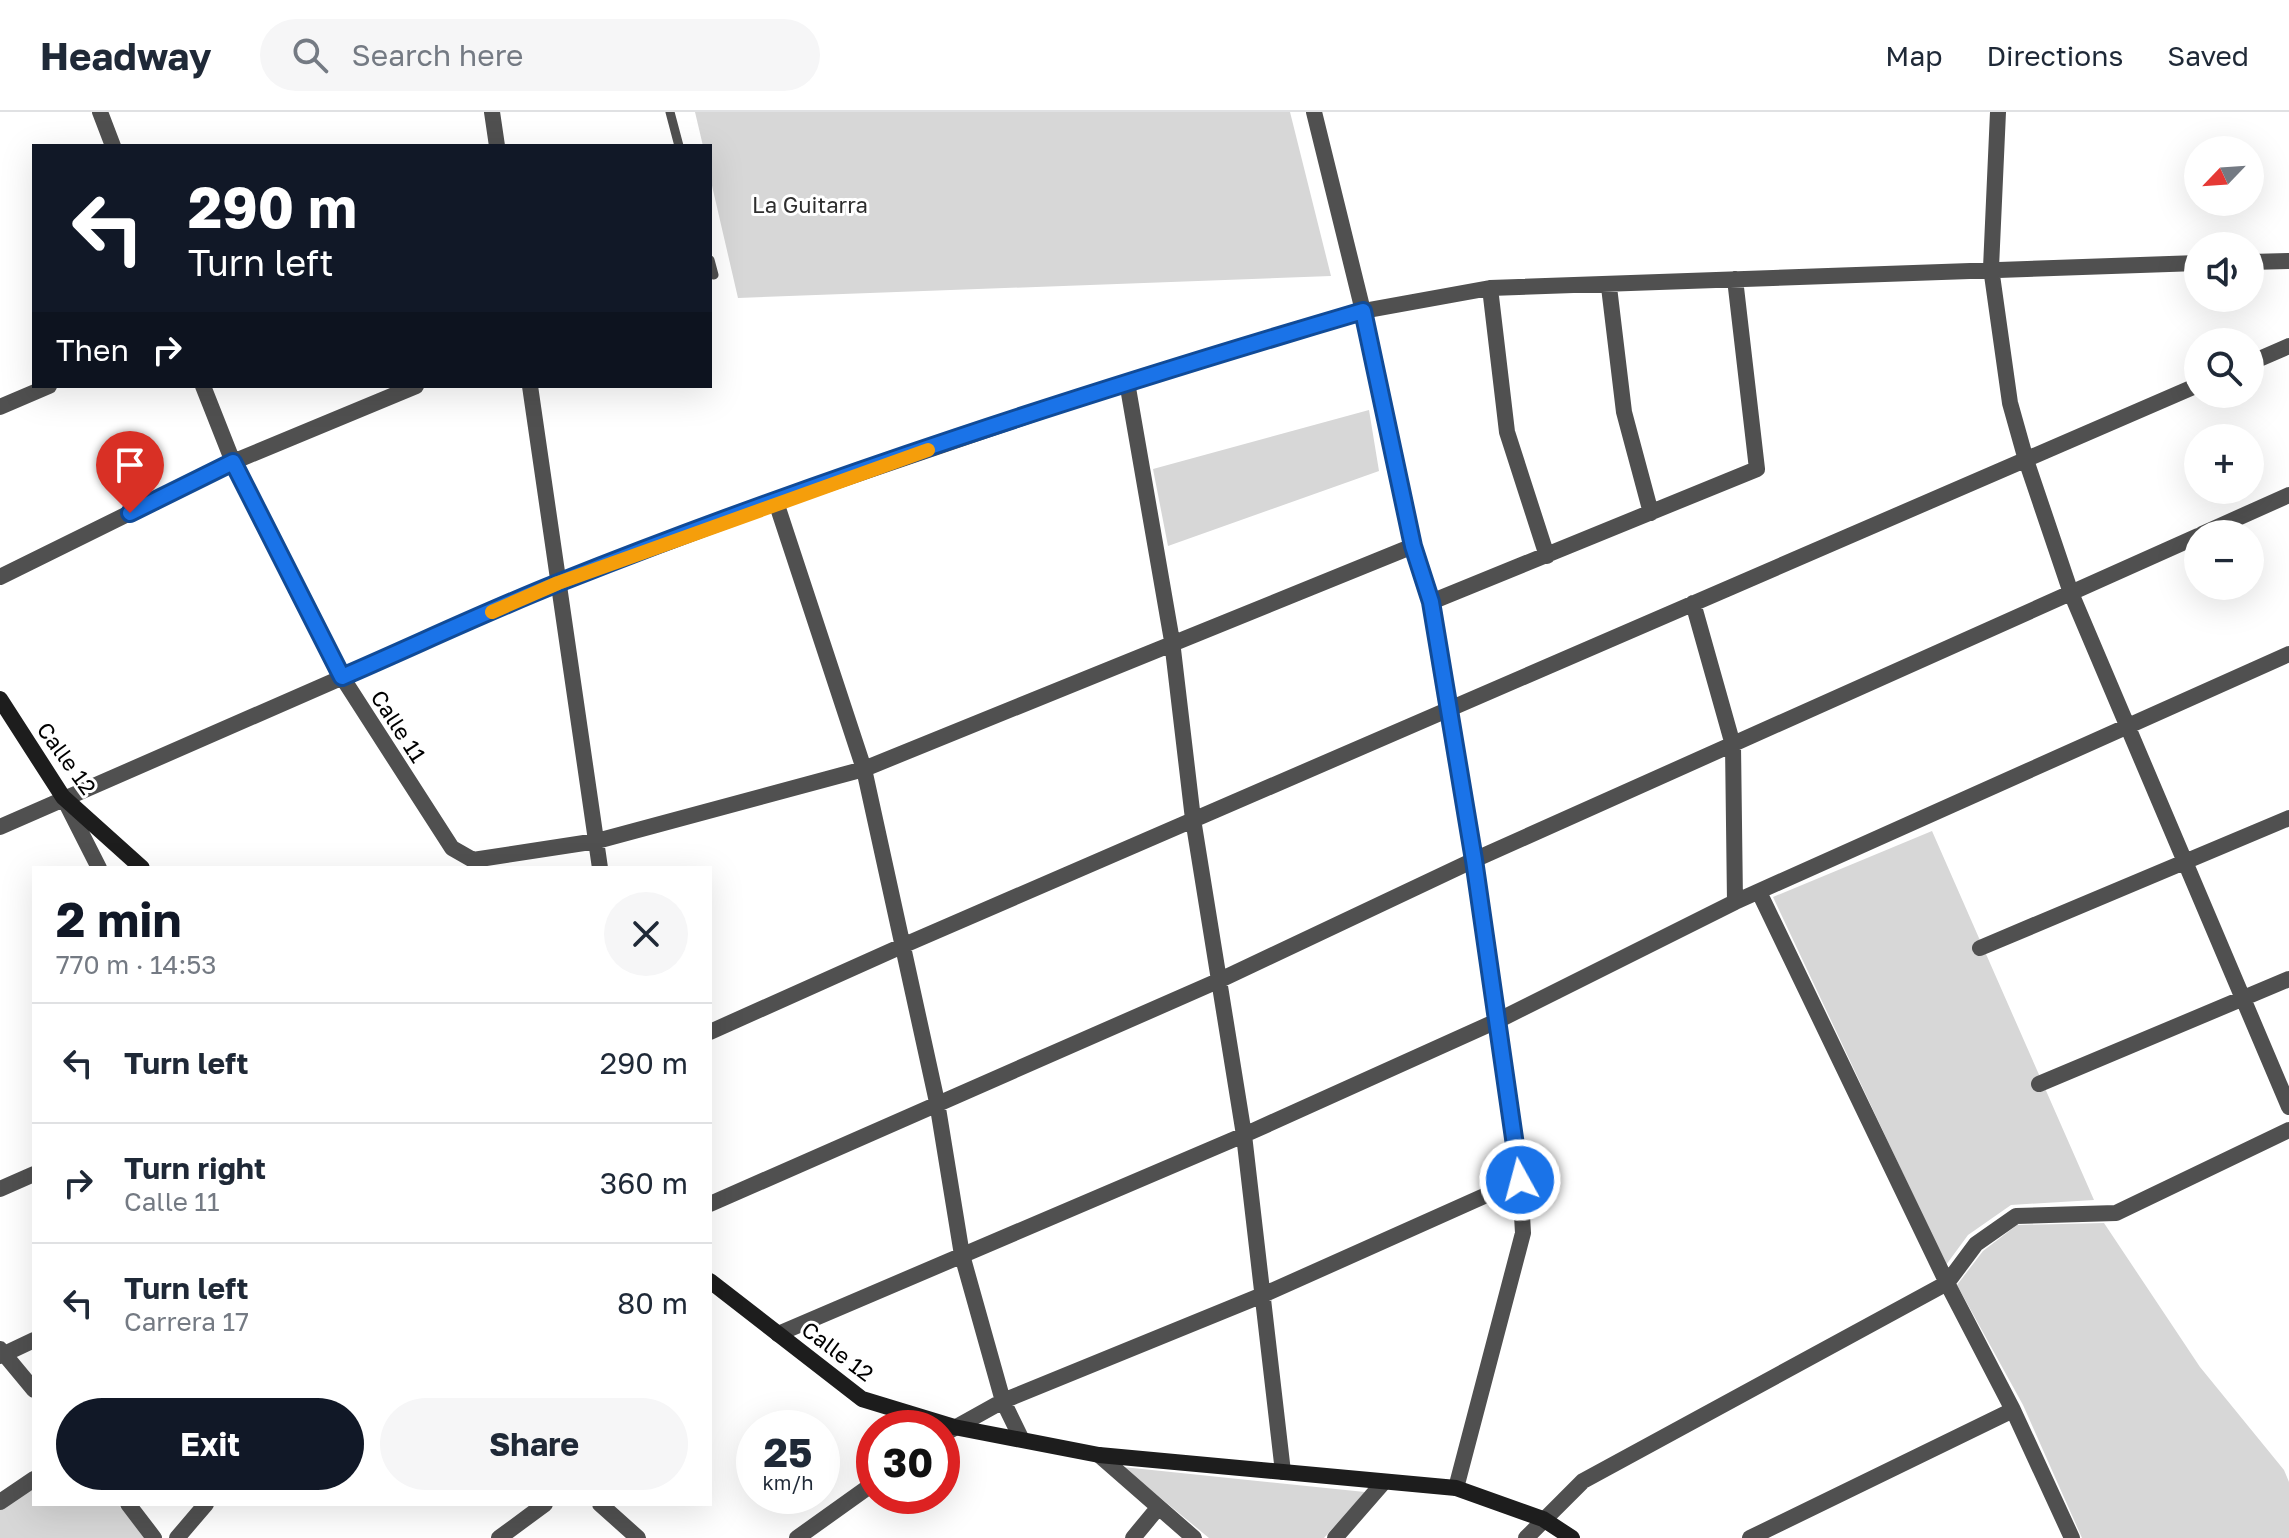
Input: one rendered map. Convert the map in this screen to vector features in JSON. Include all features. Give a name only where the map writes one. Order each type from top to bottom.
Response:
[{"type":"main road","name":"Calle 12","points":[[0,699],[63,797],[140,866]]},
{"type":"main road","name":"Calle 12","points":[[712,1283],[862,1399],[892,1410]]},
{"type":"main road","name":"Calle 12","points":[[960,1432],[1021,1438],[1099,1455],[1456,1488],[1543,1519],[1572,1538]]},
{"type":"street","points":[[100,112],[112,144]]},
{"type":"street","points":[[492,112],[497,144]]},
{"type":"street","points":[[1314,112],[1363,311],[1413,546],[1431,602],[1499,1020],[1520,1180],[1523,1233],[1456,1488]]},
{"type":"street","points":[[1998,112],[1991,268],[2010,403],[2026,460],[2071,593],[2289,1107]]},
{"type":"street","points":[[2264,262],[2289,261]]},
{"type":"street","points":[[0,827],[558,583],[776,502],[1127,382],[1363,311],[1490,288],[1609,287],[1991,268],[2184,263]]},
{"type":"street","points":[[1431,602],[1757,469],[1735,279]]},
{"type":"street","points":[[1609,287],[1624,412],[1651,513]]},
{"type":"street","points":[[1490,288],[1507,432],[1547,556]]},
{"type":"street","points":[[2264,357],[2289,346]]},
{"type":"street","points":[[1127,382],[1172,641],[1193,819],[1244,1135],[1265,1294],[1283,1472]]},
{"type":"street","points":[[0,407],[44,388]]},
{"type":"street","name":"Calle 11","points":[[204,388],[233,462],[342,677],[452,848],[473,860],[597,841]]},
{"type":"street","points":[[0,577],[233,462],[411,388]]},
{"type":"street","points":[[530,388],[600,866]]},
{"type":"street","points":[[712,1031],[1193,819],[2184,391]]},
{"type":"street","points":[[2233,520],[2289,495]]},
{"type":"street","points":[[776,502],[864,769],[937,1102],[962,1255],[1003,1401],[1021,1438]]},
{"type":"street","points":[[712,1203],[1220,980],[1474,860],[2184,542]]},
{"type":"street","points":[[597,841],[864,769],[1172,641],[1413,546]]},
{"type":"street","points":[[1693,603],[1733,745],[1735,902]]},
{"type":"street","points":[[778,1334],[1244,1135],[1499,1020],[1735,902],[2289,654]]},
{"type":"street","points":[[63,797],[98,866]]},
{"type":"street","points":[[1980,948],[2289,818]]},
{"type":"street","points":[[1759,892],[1947,1283],[2013,1410],[2072,1538]]},
{"type":"street","points":[[2039,1084],[2289,979]]},
{"type":"street","points":[[1526,1538],[1583,1481],[1947,1283],[1976,1244],[2016,1216],[2116,1213],[2289,1130]]},
{"type":"street","points":[[0,1189],[32,1175]]},
{"type":"street","points":[[960,1424],[1003,1401],[1265,1294],[1520,1180]]},
{"type":"street","points":[[32,1341],[1,1353],[32,1388]]},
{"type":"street","points":[[1750,1538],[2013,1410]]},
{"type":"street","points":[[1099,1455],[1157,1509],[1194,1538]]},
{"type":"street","points":[[0,1502],[32,1480]]},
{"type":"street","points":[[1335,1538],[1383,1483]]},
{"type":"street","points":[[797,1538],[856,1496]]},
{"type":"street","points":[[130,1506],[154,1538]]},
{"type":"street","points":[[177,1538],[204,1506]]},
{"type":"street","points":[[499,1538],[542,1506]]},
{"type":"street","points":[[602,1506],[638,1538]]},
{"type":"street","points":[[1133,1538],[1157,1509]]},
{"type":"lane","points":[[670,112],[678,144]]},
{"type":"lane","points":[[712,268],[714,275]]},
{"type":"green space","name":"La Guitarra","points":[[695,112],[1290,112],[1331,276],[738,298],[712,186],[712,144],[703,144]]},
{"type":"green space","points":[[1369,410],[1379,471],[1168,546],[1153,469]]},
{"type":"green space","points":[[1932,831],[2094,1200],[2011,1205],[1968,1235],[1946,1265],[1773,897]]},
{"type":"green space","points":[[2104,1223],[2200,1367],[2284,1470],[2289,1482],[2289,1538],[2082,1538],[2023,1405],[1957,1285],[1983,1251],[2017,1225]]},
{"type":"green space","points":[[1123,1467],[1365,1492],[1324,1538],[1209,1538]]},
{"type":"green space","points":[[32,1489],[32,1506],[120,1506],[144,1538],[0,1538],[0,1510]]},
{"type":"slow traffic","points":[[492,612],[558,583],[776,502],[928,450]]},
{"type":"route","points":[[130,513],[233,462],[342,677],[558,583],[776,502],[1127,382],[1363,311],[1413,546],[1431,602],[1499,1020],[1520,1180]]}]
